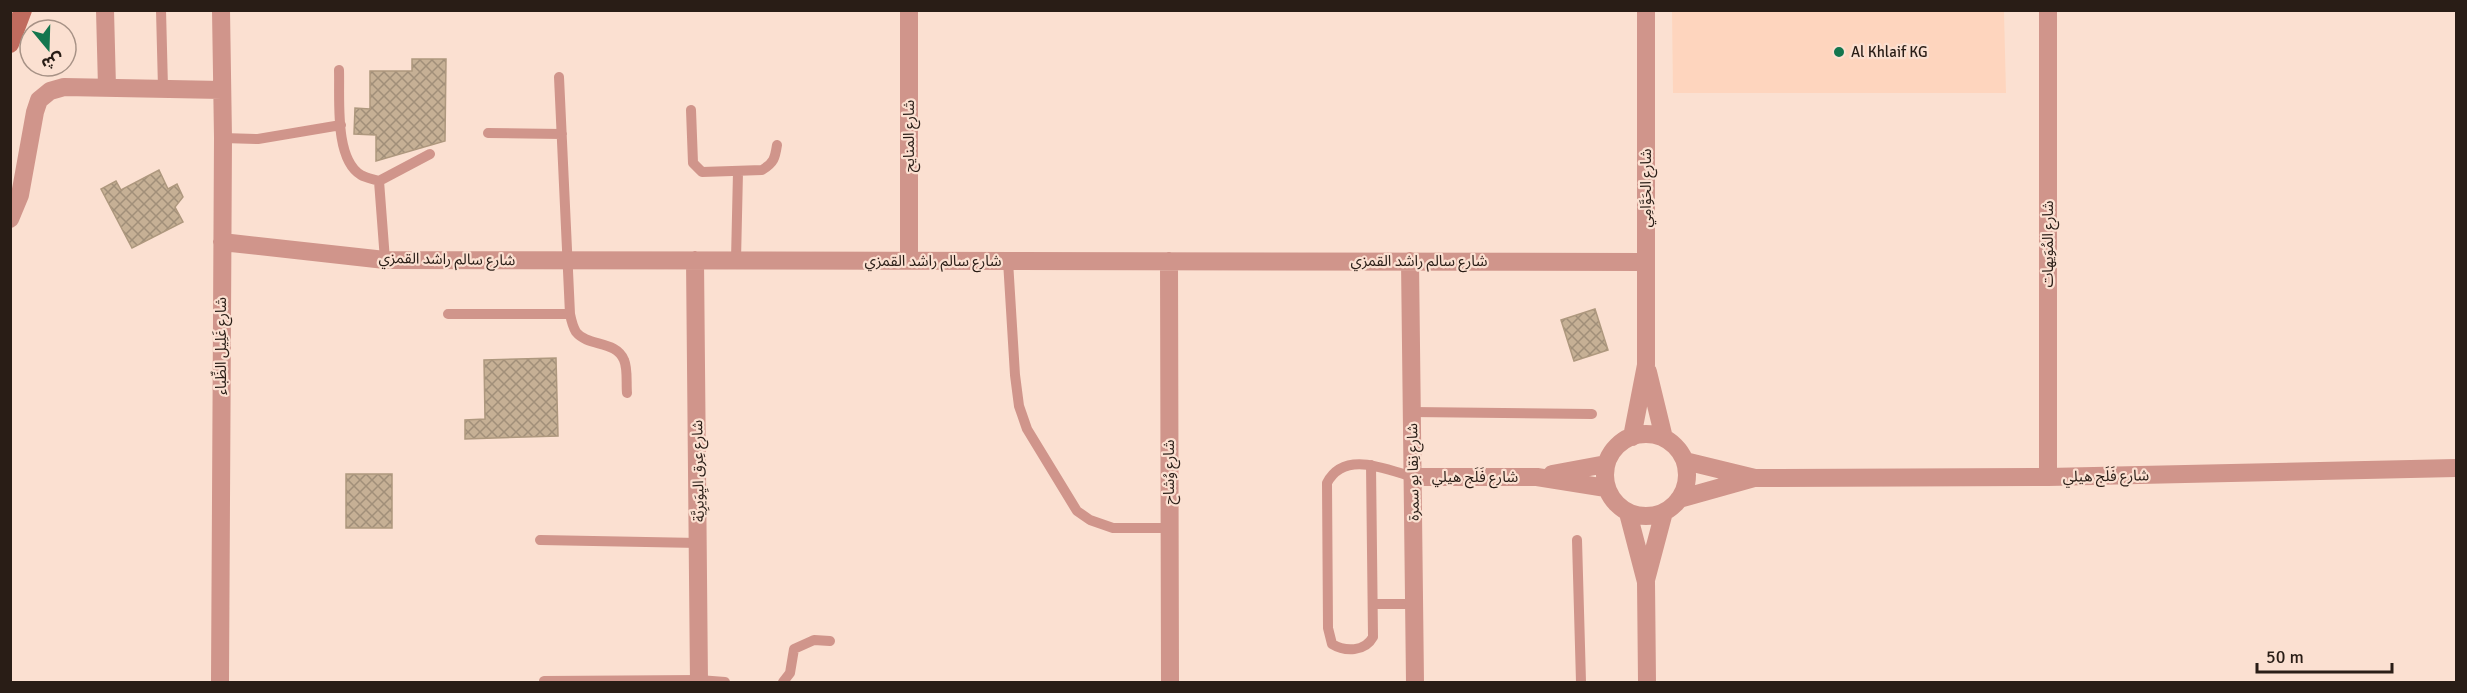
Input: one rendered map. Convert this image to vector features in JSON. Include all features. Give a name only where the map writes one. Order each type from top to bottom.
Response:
[{"type":"main road","points":[[10,44],[23,10]]},
{"type":"street","points":[[105,10],[108,87]]},
{"type":"street","name":"شارع غَلِيل الظِّباء","points":[[220,682],[223,138],[221,10]]},
{"type":"street","name":"شارع المنايح","points":[[909,10],[909,261]]},
{"type":"street","name":"شارع الحَوَّامِي","points":[[1632,437],[1646,365],[1646,10]]},
{"type":"street","name":"شارع المُوَيهات","points":[[2048,10],[2048,477]]},
{"type":"street","points":[[10,219],[20,195],[35,112],[39,100],[50,91],[64,87],[222,90]]},
{"type":"street","name":"شارع سالم راشد القمزي","points":[[222,242],[384,260],[1646,262]]},
{"type":"street","name":"شارع عِرق اليِوَيرِيَّة","points":[[695,260],[699,681]]},
{"type":"street","name":"شارع وُشاح","points":[[1169,261],[1170,682]]},
{"type":"street","name":"شارع نِقا بو سمرة","points":[[1410,261],[1415,682]]},
{"type":"street","name":"شارع الحَوَّامِي","points":[[1646,365],[1664,438]]},
{"type":"street","points":[[1648,434],[1664,438],[1673,444],[1684,461],[1686,480],[1680,499],[1664,512],[1652,516],[1628,513],[1614,502],[1606,488],[1604,476],[1606,464],[1616,447],[1632,437],[1648,434]]},
{"type":"street","name":"شارع فَلَج هيلي","points":[[1684,461],[1755,478],[2048,477],[2457,468]]},
{"type":"street","name":"شارع فَلَج هيلي","points":[[1537,477],[1606,464]]},
{"type":"street","name":"شارع فَلَج هيلي","points":[[1413,477],[1537,477],[1606,488]]},
{"type":"street","name":"شارع فَلَج هيلي","points":[[1680,499],[1755,478]]},
{"type":"street","points":[[1646,582],[1664,512]]},
{"type":"street","points":[[1628,513],[1646,582],[1647,682]]},
{"type":"lane","points":[[161,10],[164,88]]},
{"type":"lane","points":[[339,70],[341,141],[347,158],[360,175],[379,181],[430,154]]},
{"type":"lane","points":[[559,77],[570,314],[575,331],[583,338],[612,348],[620,354],[625,361],[627,393]]},
{"type":"lane","points":[[691,110],[693,163],[702,172],[762,170],[771,165],[776,158],[777,145]]},
{"type":"lane","points":[[223,138],[258,139],[341,125]]},
{"type":"lane","points":[[488,133],[562,134]]},
{"type":"lane","points":[[736,260],[738,172]]},
{"type":"lane","points":[[379,181],[384,260]]},
{"type":"lane","points":[[1008,261],[1019,406],[1027,429],[1077,512],[1090,520],[1113,528],[1169,528]]},
{"type":"lane","points":[[448,314],[570,314]]},
{"type":"lane","points":[[1412,412],[1592,414]]},
{"type":"lane","points":[[1371,465],[1374,628],[1369,644],[1361,648],[1340,649],[1332,644],[1328,628],[1327,483],[1332,473],[1341,466],[1371,465],[1413,477]]},
{"type":"lane","points":[[540,540],[699,543]]},
{"type":"lane","points":[[1577,540],[1581,682]]},
{"type":"lane","points":[[1374,604],[1414,604]]},
{"type":"lane","points":[[783,682],[790,673],[794,649],[814,640],[830,641]]},
{"type":"lane","points":[[544,681],[725,682]]},
{"type":"shaded area","name":"Al Khlaif KG","points":[[1672,11],[2004,11],[2006,93],[1673,93]]},
{"type":"building","points":[[412,59],[446,59],[445,141],[376,161],[376,135],[354,134],[355,108],[370,109],[370,71],[412,71]]},
{"type":"building","points":[[159,170],[168,189],[177,184],[183,197],[175,207],[183,222],[132,248],[101,189],[116,181],[121,190]]},
{"type":"building","points":[[1595,309],[1608,350],[1574,361],[1561,320]]},
{"type":"building","points":[[556,358],[558,436],[465,439],[465,420],[485,419],[484,360]]},
{"type":"building","points":[[346,474],[392,474],[392,528],[346,528]]},
{"type":"place","name":"Al Khlaif KG","points":[[1839,52]]}]
